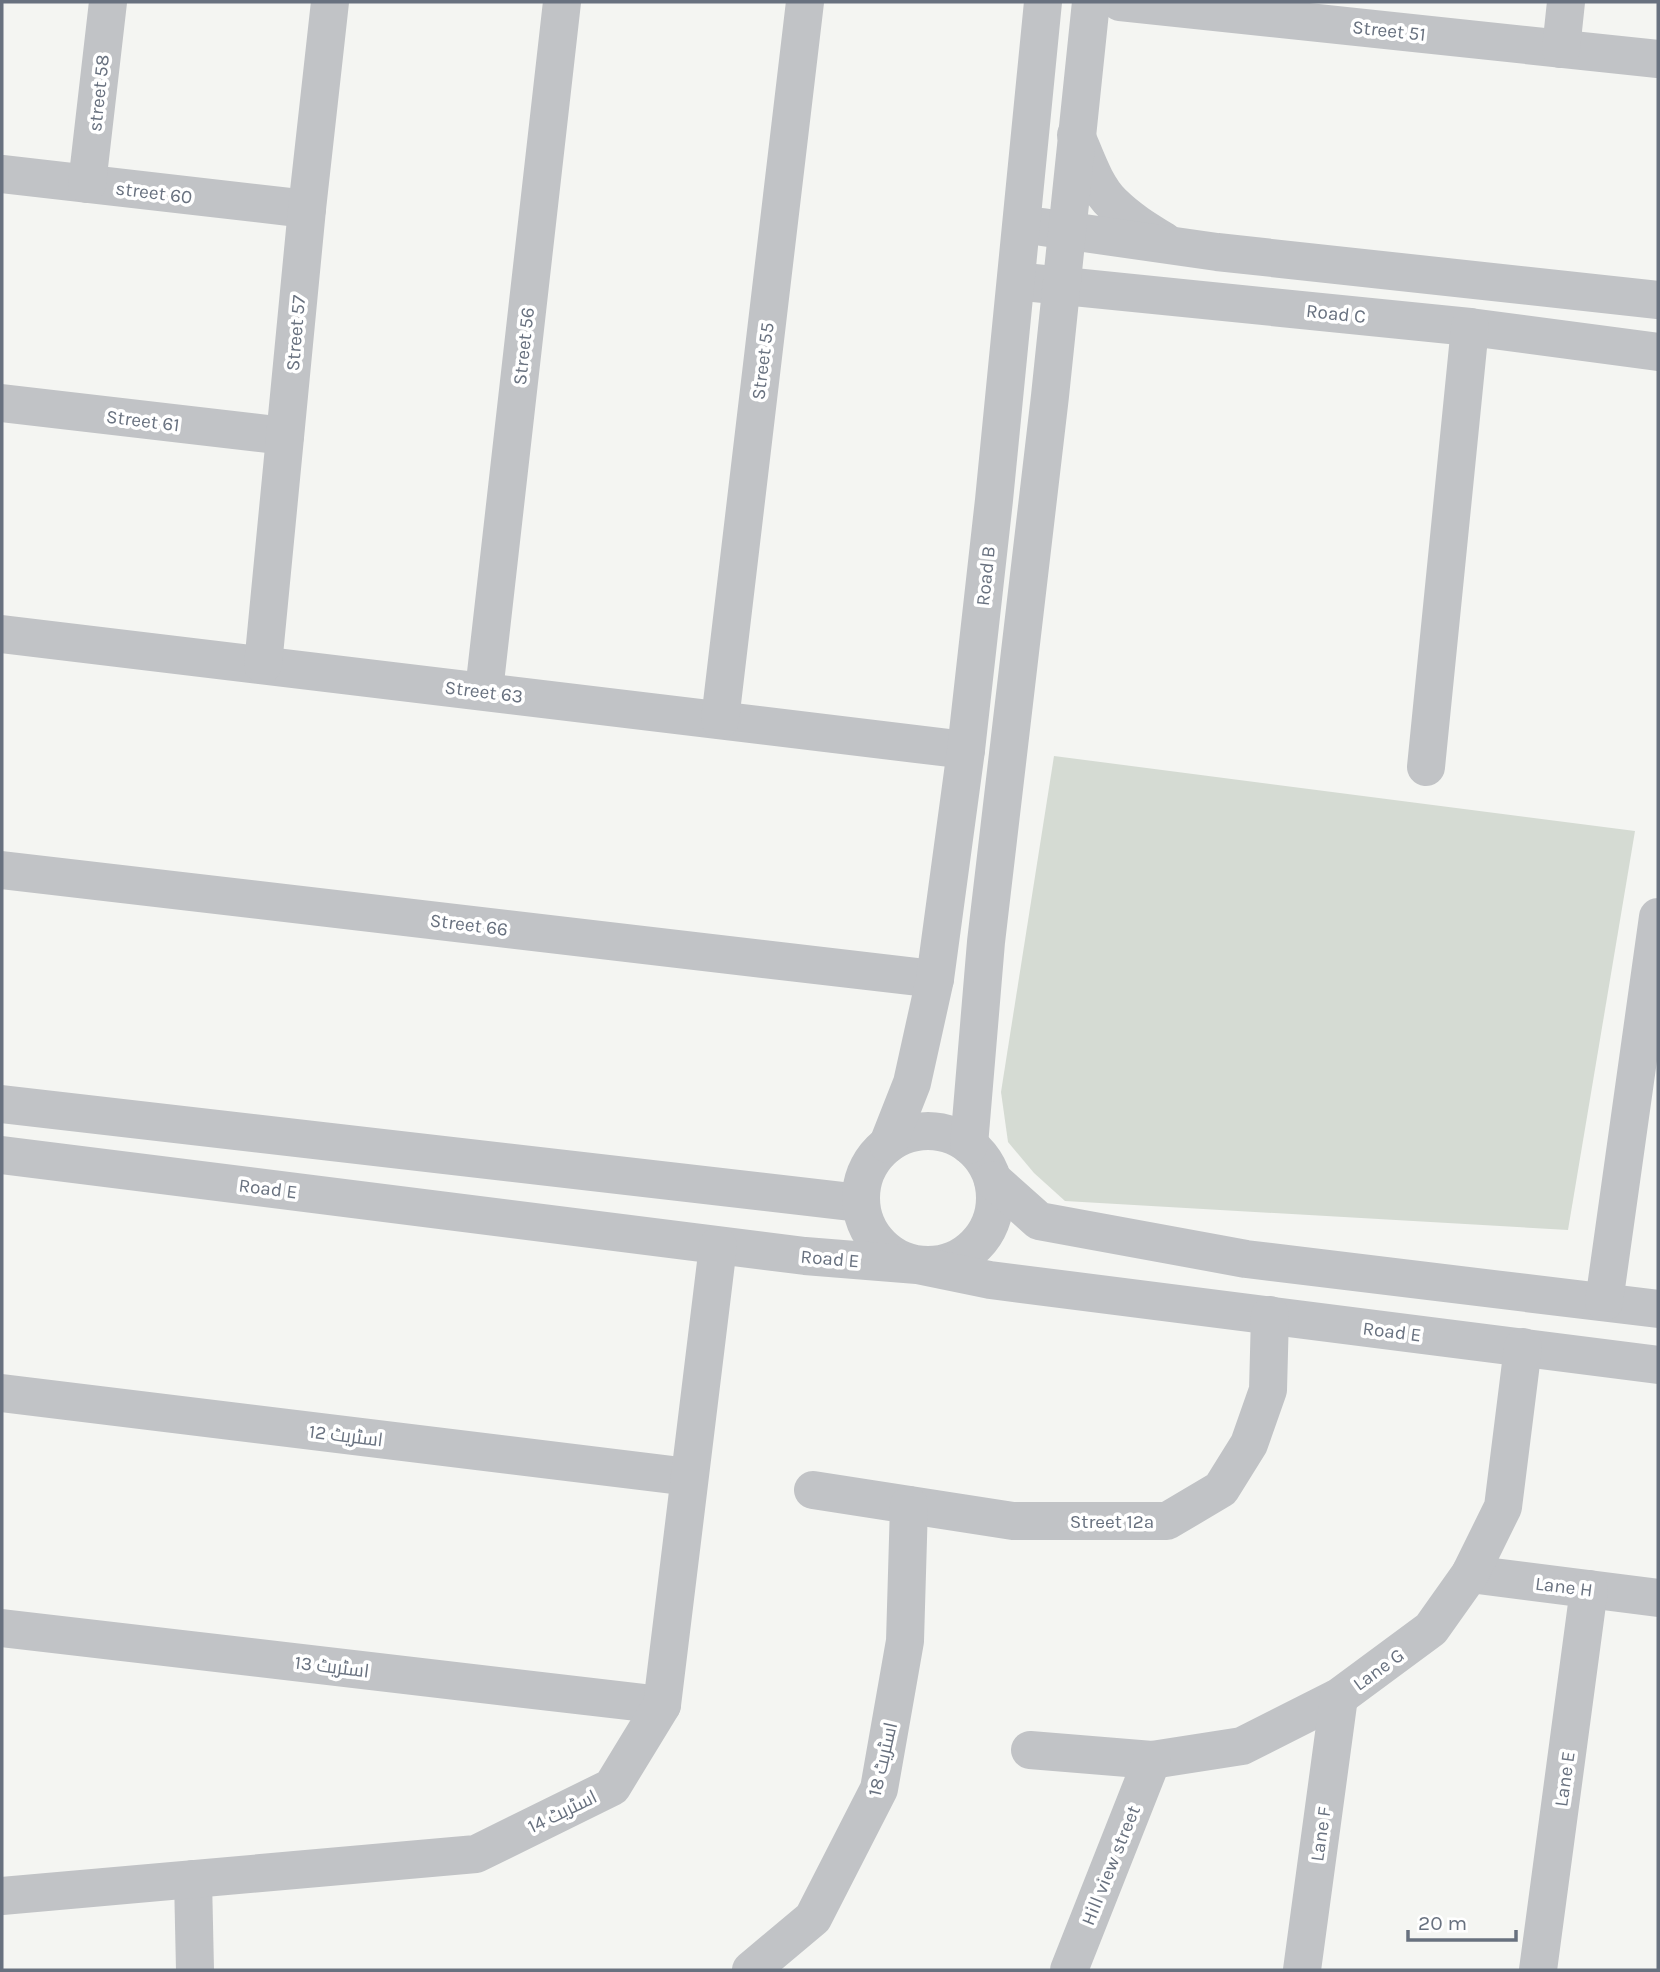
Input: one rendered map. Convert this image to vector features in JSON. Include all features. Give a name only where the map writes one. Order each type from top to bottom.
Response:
[{"type":"street","name":"street 58","points":[[88,184],[108,2]]},
{"type":"street","name":"Street 57","points":[[263,665],[330,2]]},
{"type":"street","name":"Street 56","points":[[484,691],[562,2]]},
{"type":"street","name":"Street 55","points":[[720,720],[805,2]]},
{"type":"street","name":"Road B","points":[[888,1144],[912,1083],[936,979],[966,750],[994,500],[1043,2]]},
{"type":"street","points":[[969,1145],[986,942],[1050,396],[1091,2]]},
{"type":"street","name":"Street 51","points":[[1120,2],[1324,13],[1561,49],[1658,59]]},
{"type":"street","points":[[1561,49],[1566,2]]},
{"type":"street","points":[[1076,135],[1092,172],[1111,203],[1172,246]]},
{"type":"street","name":"street 60","points":[[2,174],[307,209]]},
{"type":"street","points":[[1019,225],[1172,246],[1658,300]]},
{"type":"street","name":"Road C","points":[[1014,282],[1470,327],[1658,352]]},
{"type":"street","points":[[1426,766],[1470,327]]},
{"type":"street","name":"Street 61","points":[[2,404],[285,436]]},
{"type":"street","name":"Street 63","points":[[2,634],[966,750]]},
{"type":"street","name":"Street 66","points":[[2,870],[936,979]]},
{"type":"street","points":[[1604,1302],[1658,917]]},
{"type":"street","points":[[2,1104],[861,1203]]},
{"type":"street","points":[[928,1131],[950,1135],[969,1145],[984,1160],[993,1180],[995,1202],[990,1224],[978,1243],[961,1257],[940,1265],[917,1265],[895,1258],[878,1244],[866,1225],[861,1203],[863,1180],[872,1160],[888,1144],[907,1134],[928,1131]]},
{"type":"street","name":"Road E","points":[[2,1155],[805,1256],[917,1265],[990,1280],[1658,1365]]},
{"type":"street","points":[[993,1180],[1039,1221],[1246,1259],[1658,1309]]},
{"type":"street","name":"اسٹریٹ 14","points":[[2,1896],[476,1854],[611,1787],[662,1704],[718,1245]]},
{"type":"street","name":"Street 12a","points":[[813,1490],[1013,1521],[1167,1521],[1221,1489],[1249,1444],[1268,1390],[1270,1315]]},
{"type":"street","name":"Lane G","points":[[1030,1750],[1152,1760],[1242,1746],[1339,1697],[1431,1629],[1470,1574],[1503,1507],[1523,1348]]},
{"type":"street","name":"اسٹریٹ 12","points":[[2,1393],[689,1477]]},
{"type":"street","name":"اسٹریٹ 18","points":[[751,1970],[813,1918],[879,1789],[905,1641],[909,1506]]},
{"type":"street","name":"Lane H","points":[[1470,1574],[1658,1598]]},
{"type":"street","name":"Lane E","points":[[1538,1970],[1589,1589]]},
{"type":"street","name":"اسٹریٹ 13","points":[[2,1628],[662,1704]]},
{"type":"street","name":"Lane F","points":[[1302,1970],[1339,1697]]},
{"type":"street","name":"Hill view street","points":[[1069,1970],[1152,1760]]},
{"type":"street","points":[[193,1879],[195,1970]]},
{"type":"shaded area","points":[[1054,756],[1635,831],[1568,1230],[1065,1201],[1034,1173],[1008,1142],[1001,1092]]}]
